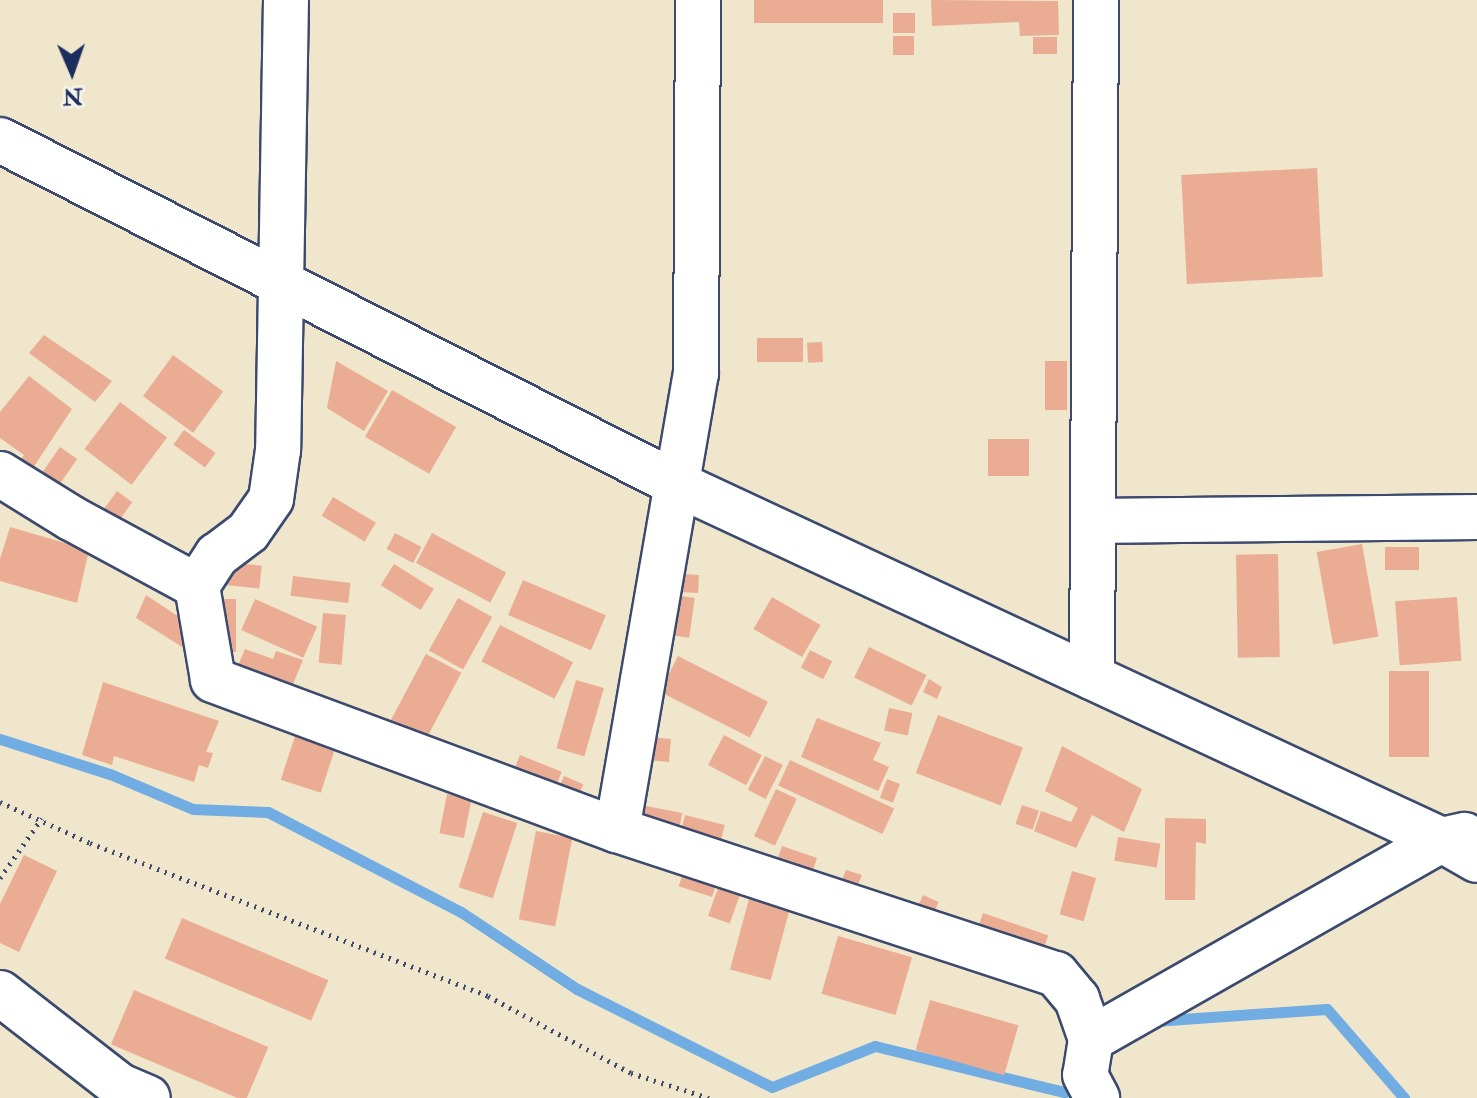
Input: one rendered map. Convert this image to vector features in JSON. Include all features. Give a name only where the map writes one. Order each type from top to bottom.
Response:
[{"type":"street","points":[[286,0],[278,450],[271,499],[248,532],[217,555],[197,586],[213,680],[617,830],[1056,974],[1077,999],[1091,1039],[1085,1075],[1097,1098]]},
{"type":"street","points":[[617,830],[696,374],[698,0]]},
{"type":"street","points":[[1092,677],[1096,0]]},
{"type":"street","points":[[0,140],[677,484],[1092,677],[1465,844]]},
{"type":"street","points":[[0,474],[71,518],[197,586]]},
{"type":"street","points":[[1093,521],[1477,517]]},
{"type":"street","points":[[1091,1039],[1465,844]]},
{"type":"street","points":[[0,993],[120,1086],[148,1098]]},
{"type":"path","points":[[0,802],[42,818],[90,843],[488,996],[631,1073],[709,1098]]},
{"type":"path","points":[[0,878],[42,818]]},
{"type":"building","points":[[754,0],[883,0],[883,23],[754,23]]},
{"type":"building","points":[[931,0],[1058,1],[1059,35],[1020,36],[1019,22],[932,26]]},
{"type":"building","points":[[893,13],[915,13],[915,33],[893,33]]},
{"type":"building","points":[[893,36],[914,36],[914,55],[893,55]]},
{"type":"building","points":[[1033,37],[1057,37],[1057,54],[1033,54]]},
{"type":"building","points":[[1317,168],[1323,277],[1187,284],[1181,175]]},
{"type":"building","points":[[44,335],[112,381],[95,402],[29,353]]},
{"type":"building","points":[[757,338],[803,338],[803,362],[757,362]]},
{"type":"building","points":[[822,342],[823,362],[808,363],[807,343]]},
{"type":"building","points":[[173,355],[223,391],[193,433],[143,396]]},
{"type":"building","points":[[336,361],[388,391],[364,431],[327,408]]},
{"type":"building","points":[[1045,361],[1067,361],[1067,410],[1045,410]]},
{"type":"building","points":[[29,376],[72,409],[29,474],[17,466],[24,455],[0,438],[0,412]]},
{"type":"building","points":[[392,390],[456,427],[429,474],[365,437]]},
{"type":"building","points":[[120,402],[167,438],[132,485],[84,449]]},
{"type":"building","points":[[184,430],[216,453],[205,467],[173,445]]},
{"type":"building","points":[[988,439],[1029,439],[1029,476],[988,476]]},
{"type":"building","points":[[60,447],[77,459],[57,489],[39,476]]},
{"type":"building","points":[[117,491],[132,502],[114,528],[98,517]]},
{"type":"building","points":[[333,497],[376,523],[365,542],[322,516]]},
{"type":"building","points":[[10,527],[89,550],[77,603],[0,581],[0,559]]},
{"type":"building","points":[[395,533],[421,547],[413,563],[387,549]]},
{"type":"building","points":[[432,533],[506,572],[490,602],[416,563]]},
{"type":"building","points":[[1362,544],[1378,637],[1333,645],[1317,552]]},
{"type":"building","points":[[1385,547],[1419,547],[1419,570],[1385,570]]},
{"type":"building","points":[[1278,554],[1280,657],[1238,658],[1236,555]]},
{"type":"building","points":[[217,561],[262,566],[259,589],[215,584]]},
{"type":"building","points":[[394,564],[434,589],[421,610],[381,585]]},
{"type":"building","points":[[677,574],[699,575],[698,593],[676,592]]},
{"type":"building","points":[[293,576],[351,583],[348,603],[291,596]]},
{"type":"building","points":[[523,580],[606,615],[591,650],[508,615]]},
{"type":"building","points":[[146,595],[197,629],[187,650],[136,618]]},
{"type":"building","points":[[673,595],[695,598],[689,638],[667,635]]},
{"type":"building","points":[[772,597],[820,625],[802,657],[754,629]]},
{"type":"building","points":[[1457,597],[1461,661],[1400,665],[1395,601]]},
{"type":"building","points":[[458,598],[492,617],[463,669],[429,650]]},
{"type":"building","points":[[217,599],[236,599],[236,652],[217,652]]},
{"type":"building","points":[[255,599],[317,627],[303,658],[241,630]]},
{"type":"building","points":[[323,613],[346,615],[342,665],[319,663]]},
{"type":"building","points":[[500,625],[573,662],[554,699],[481,662]]},
{"type":"building","points":[[869,647],[927,675],[912,706],[854,678]]},
{"type":"building","points":[[245,649],[273,659],[276,651],[303,660],[286,701],[232,680]]},
{"type":"building","points":[[810,650],[832,661],[823,679],[801,668]]},
{"type":"building","points":[[426,654],[461,673],[425,742],[389,723]]},
{"type":"building","points":[[678,656],[768,702],[750,737],[660,692]]},
{"type":"building","points":[[1389,671],[1429,671],[1429,757],[1389,757]]},
{"type":"building","points":[[929,679],[942,687],[937,699],[923,692]]},
{"type":"building","points":[[576,680],[604,688],[584,756],[556,748]]},
{"type":"building","points":[[103,682],[219,721],[206,752],[213,753],[208,768],[199,765],[194,782],[114,756],[112,765],[82,755]]},
{"type":"building","points":[[889,708],[912,713],[908,735],[884,730]]},
{"type":"building","points":[[938,715],[1023,748],[1001,805],[916,773]]},
{"type":"building","points":[[817,718],[881,743],[873,760],[889,767],[878,791],[801,757]]},
{"type":"building","points":[[724,735],[762,755],[746,785],[708,765]]},
{"type":"building","points":[[295,736],[335,749],[321,793],[281,780]]},
{"type":"building","points":[[648,737],[671,739],[669,762],[646,760]]},
{"type":"building","points":[[1062,746],[1142,789],[1124,832],[1092,815],[1076,848],[1034,831],[1041,811],[1071,822],[1078,808],[1045,791]]},
{"type":"building","points":[[520,755],[562,772],[550,801],[508,784]]},
{"type":"building","points":[[765,756],[783,765],[766,799],[748,790]]},
{"type":"building","points":[[790,760],[894,809],[882,834],[778,785]]},
{"type":"building","points":[[564,776],[583,784],[577,798],[558,790]]},
{"type":"building","points":[[887,779],[900,784],[893,803],[880,798]]},
{"type":"building","points":[[776,789],[797,799],[775,846],[754,836]]},
{"type":"building","points":[[447,794],[472,799],[464,838],[439,833]]},
{"type":"building","points":[[641,805],[682,813],[678,834],[637,826]]},
{"type":"building","points":[[1022,805],[1039,811],[1033,830],[1015,824]]},
{"type":"building","points":[[483,812],[517,823],[493,898],[459,887]]},
{"type":"building","points":[[685,815],[725,825],[719,848],[679,838]]},
{"type":"building","points":[[1165,818],[1206,819],[1206,844],[1196,842],[1195,900],[1165,900]]},
{"type":"building","points":[[536,831],[572,838],[555,926],[519,919]]},
{"type":"building","points":[[1118,837],[1160,844],[1157,867],[1114,861]]},
{"type":"building","points":[[782,846],[817,858],[811,876],[776,864]]},
{"type":"building","points":[[24,855],[57,871],[19,952],[0,943],[0,904]]},
{"type":"building","points":[[684,870],[717,881],[712,897],[679,886]]},
{"type":"building","points":[[846,870],[862,875],[855,892],[839,887]]},
{"type":"building","points":[[1072,871],[1096,878],[1084,921],[1060,914]]},
{"type":"building","points":[[721,880],[743,888],[730,924],[708,916]]},
{"type":"building","points":[[750,895],[791,906],[771,980],[730,969]]},
{"type":"building","points":[[923,895],[939,902],[932,917],[916,911]]},
{"type":"building","points":[[983,913],[1048,935],[1041,956],[976,934]]},
{"type":"building","points":[[182,918],[328,980],[311,1021],[165,959]]},
{"type":"building","points":[[838,936],[912,957],[895,1015],[821,994]]},
{"type":"building","points":[[134,990],[268,1047],[247,1098],[237,1098],[111,1044]]},
{"type":"building","points":[[930,1000],[1018,1025],[1004,1075],[916,1050]]},
{"type":"waterway","points":[[0,739],[110,774],[193,809],[268,812],[461,912],[577,989],[772,1087],[875,1046],[1064,1092],[1078,1080]]},
{"type":"waterway","points":[[1154,1021],[1327,1009],[1404,1098]]}]
